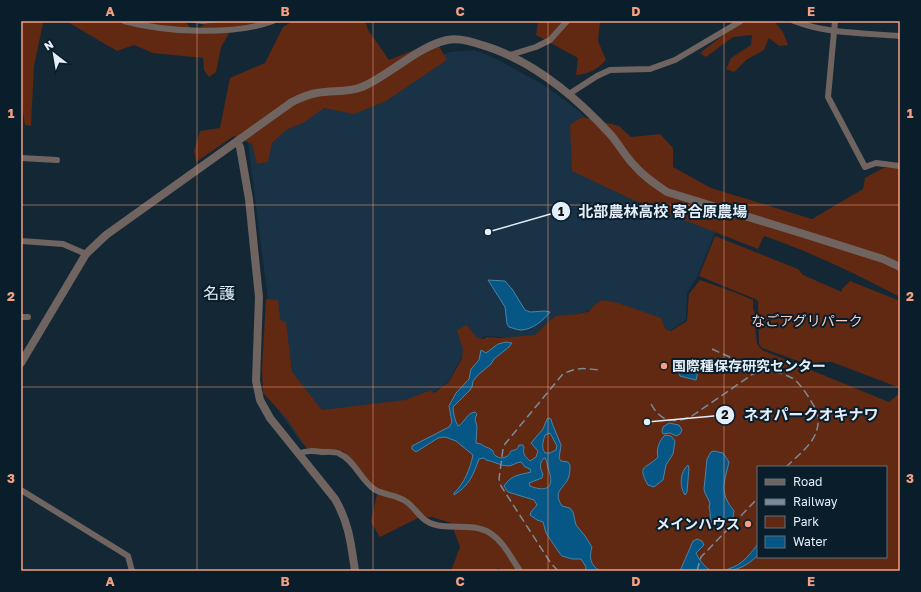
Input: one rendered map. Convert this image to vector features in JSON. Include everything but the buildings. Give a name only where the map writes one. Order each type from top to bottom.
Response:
[{"type":"street","points":[[124,21],[167,29],[199,31],[254,26],[273,21]]},
{"type":"street","points":[[510,55],[536,47],[550,40],[567,21]]},
{"type":"street","points":[[569,94],[597,76],[610,70],[650,70],[675,60],[741,21]]},
{"type":"street","points":[[794,21],[808,26],[835,31],[900,36]]},
{"type":"street","points":[[836,21],[828,97],[865,167],[876,163],[900,166]]},
{"type":"street","points":[[21,363],[86,254],[106,235],[292,102],[302,97],[317,93],[345,92],[362,87],[435,44],[446,40],[455,39],[481,44],[510,55],[530,66],[569,94],[590,113],[612,137],[634,165],[650,180],[667,192],[883,259],[900,267]]},
{"type":"street","points":[[237,142],[240,147],[249,200],[258,284],[259,324],[256,369],[257,392],[264,409],[335,499],[341,509],[346,521],[355,571]]},
{"type":"street","points":[[21,158],[57,160]]},
{"type":"street","points":[[21,241],[63,244],[86,254]]},
{"type":"street","points":[[21,316],[28,317]]},
{"type":"street","points":[[298,454],[304,451],[340,453],[375,490],[399,497],[408,503],[425,521],[434,525],[445,527],[471,527],[490,533],[502,544],[520,571]]},
{"type":"street","points":[[21,490],[128,556],[132,571]]},
{"type":"shaded area","points":[[474,50],[497,59],[547,87],[580,112],[605,138],[723,213],[697,277],[687,293],[686,320],[665,334],[606,305],[569,317],[550,335],[526,339],[485,336],[465,351],[449,381],[387,426],[333,450],[302,444],[271,400],[270,316],[248,142],[258,130],[425,61],[450,52]]},
{"type":"green space","points":[[21,21],[48,21],[43,23],[34,66],[31,126],[25,125],[22,100],[21,63],[23,26],[21,25]]},
{"type":"green space","points":[[66,21],[185,21],[192,30],[203,26],[204,21],[268,21],[233,27],[221,47],[216,72],[209,77],[204,70],[203,58],[153,53],[134,45],[117,51]]},
{"type":"green space","points":[[293,21],[365,21],[368,30],[389,60],[436,41],[447,60],[386,101],[354,114],[324,108],[303,123],[286,130],[272,143],[268,162],[257,164],[252,144],[234,136],[196,162],[194,151],[200,131],[220,128],[230,78],[265,63],[283,27]]},
{"type":"green space","points":[[600,21],[598,41],[606,60],[592,71],[585,74],[576,75],[578,58],[536,35],[538,22]]},
{"type":"green space","points":[[749,21],[774,21],[783,32],[788,45],[779,46],[769,38],[764,50],[746,60],[734,72],[726,69],[731,58],[751,45],[752,35],[733,37],[706,57],[700,53],[732,28]]},
{"type":"green space","points":[[582,117],[619,126],[631,137],[660,134],[673,148],[673,167],[711,188],[812,219],[863,189],[865,178],[883,168],[900,168],[900,297],[833,264],[782,242],[764,236],[758,249],[631,199],[572,171],[570,125]]},
{"type":"green space","name":"なごアグリパーク","points":[[715,236],[798,269],[803,275],[842,292],[842,289],[850,281],[900,301],[900,388],[832,362],[820,362],[809,365],[762,348],[759,344],[758,301],[699,276]]},
{"type":"green space","points":[[700,280],[753,300],[753,308],[756,316],[755,325],[757,344],[762,350],[889,402],[900,393],[900,569],[898,571],[502,571],[498,568],[496,571],[451,571],[460,547],[451,523],[432,517],[418,518],[380,537],[371,522],[377,494],[343,451],[307,449],[287,419],[263,393],[262,369],[266,299],[278,300],[280,320],[286,322],[292,372],[322,410],[405,400],[431,390],[434,393],[449,382],[462,358],[463,350],[457,330],[467,325],[477,338],[484,339],[486,337],[499,338],[535,335],[555,316],[579,314],[590,311],[593,306],[602,300],[618,303],[661,318],[666,330],[671,331],[687,321],[689,294]]},
{"type":"water","points":[[488,280],[505,281],[512,289],[525,310],[530,312],[550,312],[541,321],[525,330],[509,327],[507,324],[505,307]]},
{"type":"water","points":[[506,342],[512,343],[478,375],[473,381],[470,390],[453,407],[454,417],[457,424],[458,426],[460,425],[470,414],[475,412],[477,414],[475,419],[477,426],[476,443],[491,449],[495,455],[501,458],[517,449],[519,445],[523,445],[524,453],[530,461],[536,457],[538,451],[531,443],[543,429],[547,419],[551,419],[561,445],[559,458],[561,461],[568,462],[570,465],[569,477],[560,490],[558,498],[562,506],[570,508],[573,512],[576,525],[592,547],[592,563],[600,571],[585,571],[586,567],[581,559],[572,559],[562,556],[546,533],[543,522],[530,515],[537,505],[534,500],[508,492],[504,486],[509,480],[516,476],[531,472],[530,469],[525,467],[521,462],[508,466],[486,460],[484,458],[479,459],[473,475],[464,487],[454,495],[466,476],[473,455],[456,441],[445,437],[438,438],[416,452],[412,449],[412,446],[449,427],[452,422],[449,406],[456,393],[469,379],[471,369],[479,360],[481,350],[486,353],[498,344]],"holes":[[[550,433],[557,446],[556,450],[550,453],[545,453],[543,447],[545,435]],[[544,458],[547,462],[551,482],[547,488],[535,488],[530,486],[529,483],[542,478],[543,474],[541,464]]]},
{"type":"water","points":[[689,360],[696,365],[696,380],[680,376],[679,374],[680,368]]},
{"type":"water","points":[[669,423],[679,425],[682,430],[680,434],[676,436],[670,433],[663,434],[663,427]]},
{"type":"water","points":[[665,435],[671,436],[675,441],[673,454],[666,465],[663,480],[654,487],[648,485],[643,470],[658,457],[658,445]]},
{"type":"water","points":[[714,451],[723,453],[729,462],[724,488],[726,498],[734,511],[733,517],[717,526],[713,525],[711,520],[709,507],[710,503],[704,489],[707,459],[711,452]]},
{"type":"water","points":[[688,465],[687,492],[685,495],[682,488],[681,479],[683,471]]},
{"type":"water","points":[[697,539],[702,541],[704,545],[696,553],[702,563],[711,571],[680,571],[693,541]]},
{"type":"water","points":[[757,545],[757,556],[750,562],[737,569],[722,571],[739,564]]},
{"type":"waterway","points":[[186,21],[202,23],[223,21]]},
{"type":"railway","points":[[712,349],[745,364],[765,370]]},
{"type":"railway","points":[[558,571],[550,562],[501,486],[499,479],[503,449],[505,444],[562,375],[566,372],[580,369],[599,370]]},
{"type":"railway","points":[[651,404],[659,415],[668,420],[685,419],[692,416],[753,374],[768,371],[788,376],[795,380],[809,397],[816,410],[818,427],[809,445],[787,466]]},
{"type":"railway","points":[[697,571],[701,557],[757,499]]},
{"type":"place","name":"北部農林高校 寄合原農場","points":[[488,232]]},
{"type":"place","name":"国際種保存研究センター","points":[[664,366]]},
{"type":"place","name":"ネオパークオキナワ","points":[[647,422]]},
{"type":"place","name":"メインハウス","points":[[748,524]]},
{"type":"district","name":"名護","points":[[219,293]]}]
